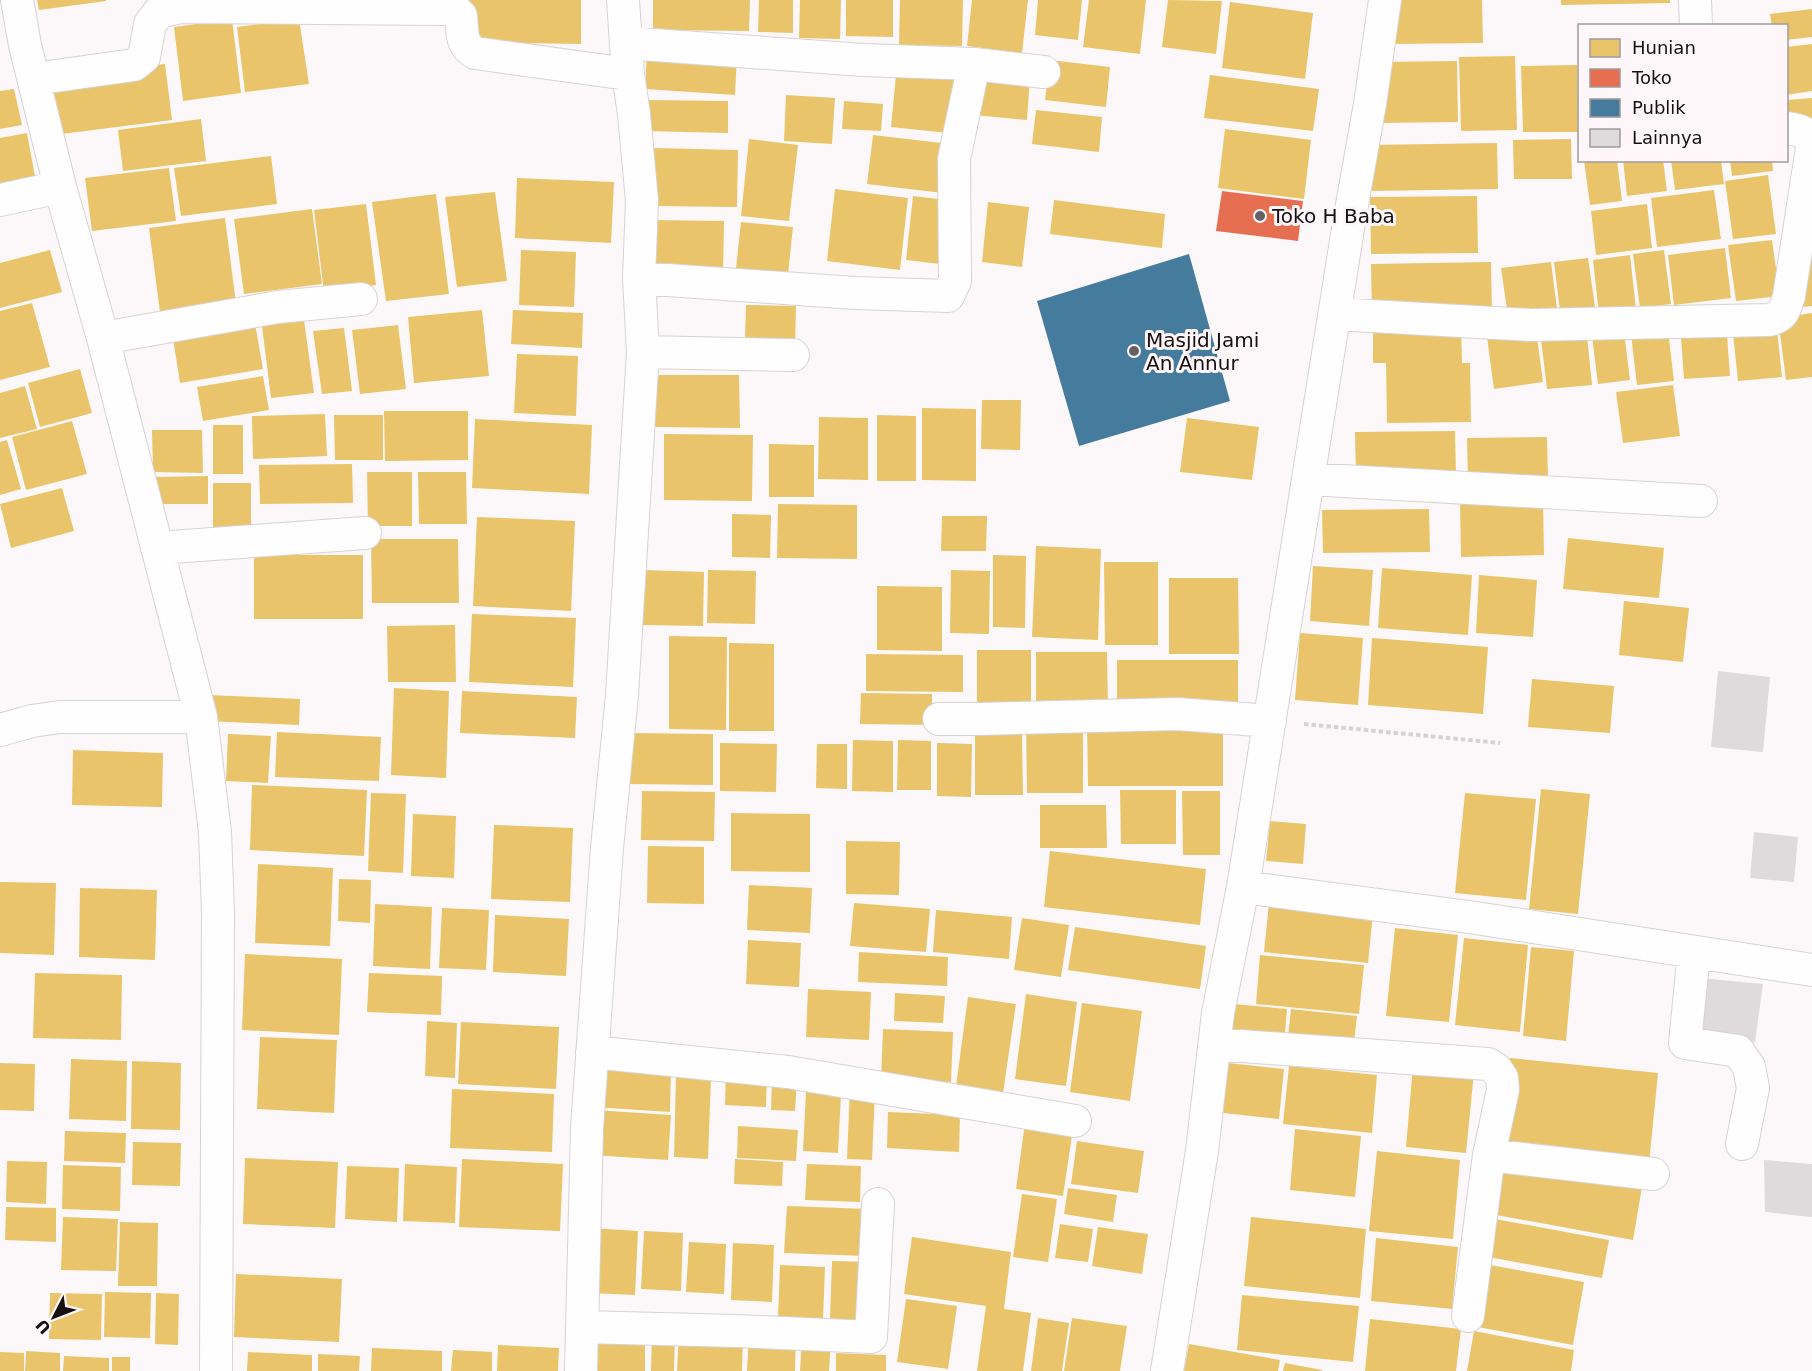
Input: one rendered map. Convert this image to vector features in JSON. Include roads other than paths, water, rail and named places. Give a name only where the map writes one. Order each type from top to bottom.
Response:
[{"type":"street","points":[[17,0],[60,187],[104,338],[201,717],[215,832],[218,912],[216,1371]]},
{"type":"street","points":[[581,1371],[587,1128],[607,848],[622,695],[643,352],[639,279],[642,201],[628,74],[623,0]]},
{"type":"street","points":[[1167,1371],[1202,1151],[1218,1014],[1243,887],[1385,0]]},
{"type":"street","points":[[1695,0],[1696,24]]},
{"type":"street","points":[[34,80],[134,65],[144,57],[150,24],[159,12],[181,7],[455,10],[461,16],[467,48],[475,53],[628,74]]},
{"type":"street","points":[[626,43],[864,60],[974,64],[1044,72]]},
{"type":"street","points":[[639,279],[855,293],[948,296],[955,282],[954,159],[974,64]]},
{"type":"street","points":[[1335,314],[1531,325],[1777,318],[1785,310],[1787,303],[1809,185],[1812,146],[1811,140],[1802,132],[1788,128]]},
{"type":"street","points":[[0,200],[60,187]]},
{"type":"street","points":[[104,338],[278,307],[361,298]]},
{"type":"street","points":[[643,352],[793,355]]},
{"type":"street","points":[[1308,479],[1701,501]]},
{"type":"street","points":[[157,548],[365,533]]},
{"type":"street","points":[[939,719],[1178,714],[1270,721]]},
{"type":"street","points":[[0,730],[32,721],[60,717],[201,717]]},
{"type":"street","points":[[1243,887],[1469,917],[1812,970]]},
{"type":"street","points":[[1694,952],[1685,1043],[1738,1051],[1749,1067],[1753,1088],[1742,1144]]},
{"type":"street","points":[[1215,1044],[1488,1064],[1496,1069],[1502,1078],[1503,1090],[1489,1155],[1468,1316]]},
{"type":"street","points":[[592,1052],[778,1070],[1075,1121]]},
{"type":"street","points":[[1489,1155],[1653,1174]]},
{"type":"street","points":[[582,1327],[871,1337],[878,1204]]},
{"type":"place","name":"Toko H Baba","points":[[1260,216]]},
{"type":"place","name":"Masjid Jami An Annur","points":[[1134,351]]}]
